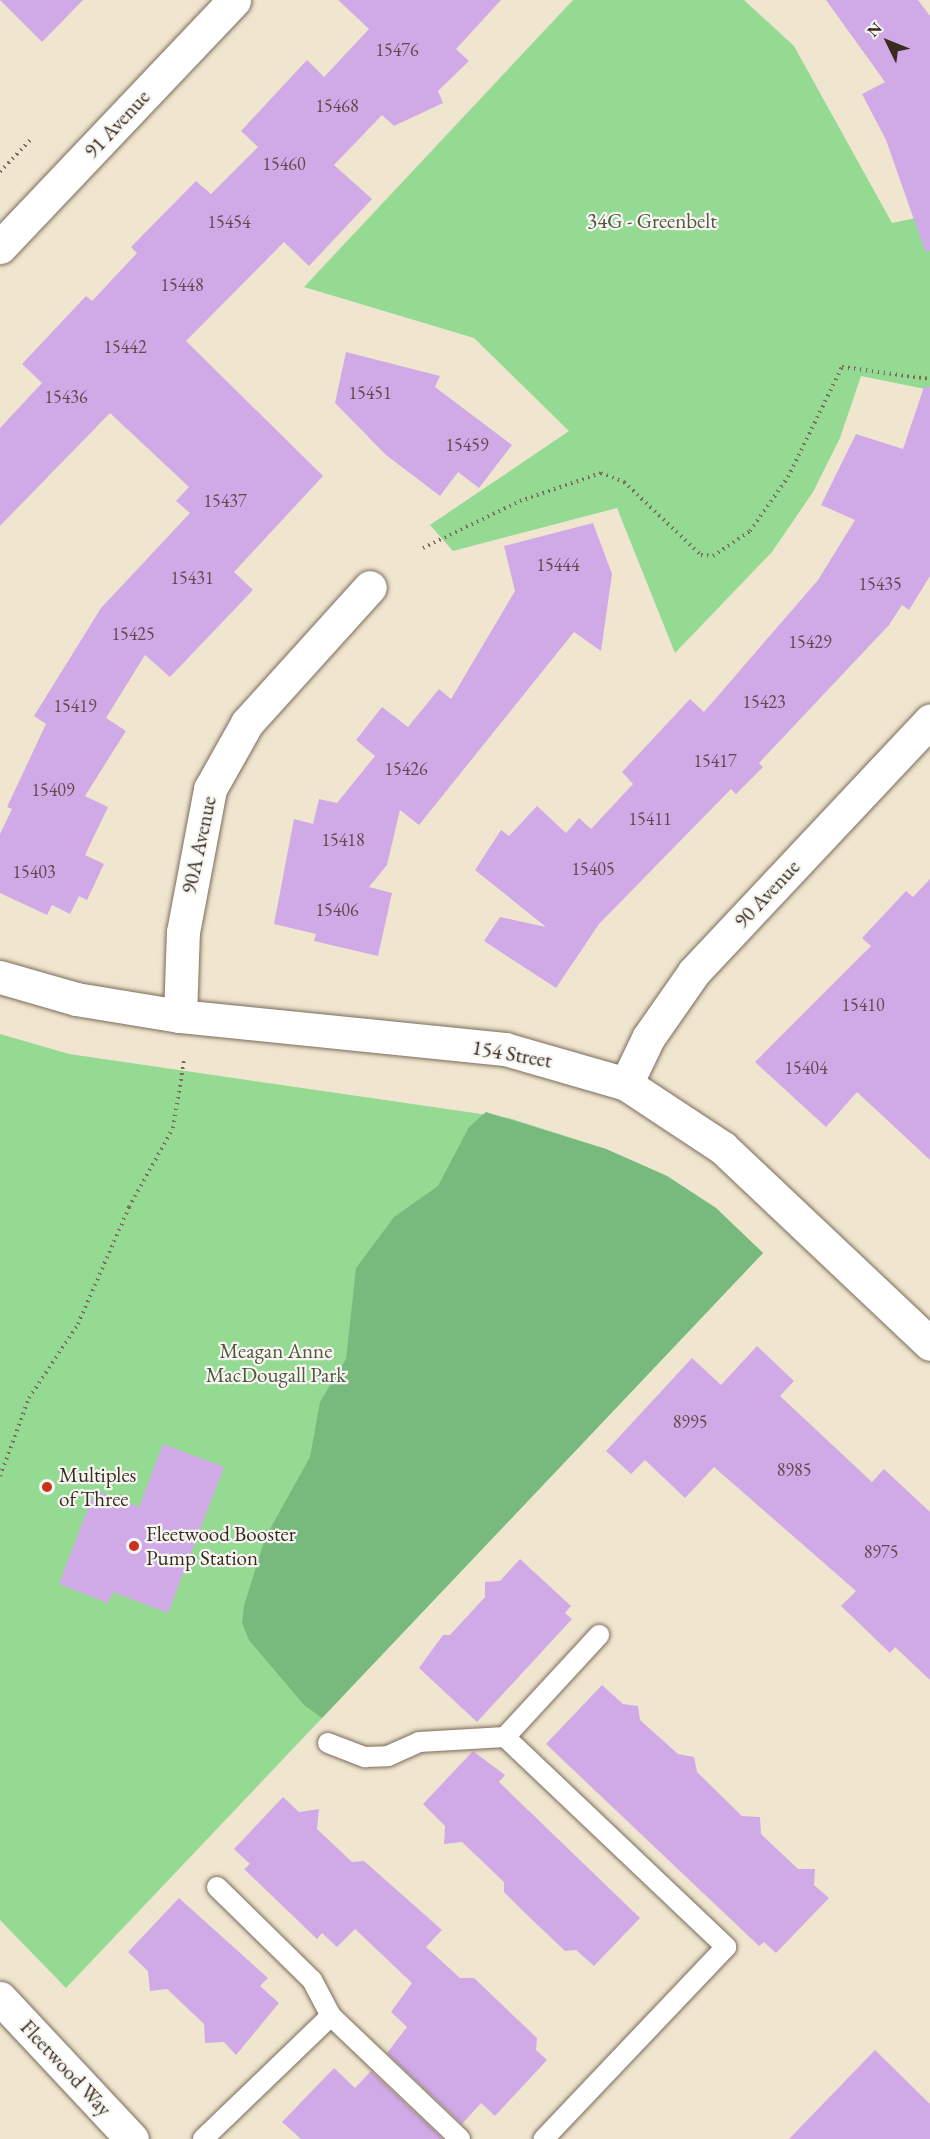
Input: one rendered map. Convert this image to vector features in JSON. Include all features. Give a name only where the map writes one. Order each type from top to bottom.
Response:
[{"type":"street","name":"91 Avenue","points":[[0,247],[234,0]]},
{"type":"street","name":"90A Avenue","points":[[180,1016],[183,932],[195,845],[210,789],[247,723],[370,587]]},
{"type":"street","name":"90 Avenue","points":[[626,1084],[648,1038],[694,972],[930,721]]},
{"type":"street","name":"154 Street","points":[[0,977],[76,999],[180,1016],[505,1049],[626,1084],[723,1148],[930,1344]]},
{"type":"street","name":"Fleetwood Way","points":[[2,2005],[132,2139]]},
{"type":"lane","points":[[328,1743],[365,1757],[388,1756],[418,1742],[506,1737],[599,1635]]},
{"type":"lane","points":[[506,1737],[726,1947],[544,2139]]},
{"type":"lane","points":[[217,1887],[312,1980],[331,2016],[460,2139]]},
{"type":"lane","points":[[203,2139],[331,2016]]},
{"type":"path","points":[[0,172],[32,138]]},
{"type":"path","points":[[423,548],[510,506],[601,473],[624,482],[701,555],[713,556],[750,531],[782,486],[842,367],[930,379]]},
{"type":"path","points":[[0,1476],[29,1398],[78,1324],[129,1207],[173,1128],[184,1061]]},
{"type":"green space","name":"34G - Greenbelt","points":[[573,0],[744,0],[794,46],[892,223],[930,215],[930,390],[861,376],[840,438],[813,492],[772,552],[675,653],[617,508],[453,551],[430,525],[569,431],[474,338],[304,287]]},
{"type":"green space","name":"Meagan Anne MacDougall Park","points":[[0,1034],[69,1054],[509,1118],[606,1149],[667,1176],[716,1208],[763,1253],[66,1988],[0,1920]]},
{"type":"green space","points":[[486,1112],[606,1149],[667,1176],[716,1208],[763,1253],[322,1718],[304,1705],[249,1640],[242,1623],[244,1606],[265,1538],[310,1457],[320,1402],[346,1359],[356,1268],[394,1217],[438,1186],[469,1127]]},
{"type":"building","points":[[0,0],[83,0],[42,42]]},
{"type":"building","points":[[338,0],[501,0],[456,49],[469,61],[438,91],[443,103],[394,126],[382,115],[334,165],[372,199],[309,266],[284,242],[186,341],[323,476],[234,572],[253,590],[170,677],[145,655],[106,718],[126,731],[85,796],[108,807],[85,855],[104,864],[87,900],[79,896],[70,914],[52,905],[47,915],[0,893],[0,834],[12,809],[7,807],[46,724],[34,716],[101,608],[190,513],[176,501],[189,487],[110,413],[0,526],[0,428],[42,383],[22,364],[86,296],[92,301],[137,253],[131,247],[196,181],[211,194],[258,147],[241,131],[307,60],[324,77],[369,29]]},
{"type":"building","points":[[826,0],[918,0],[930,16],[930,251],[925,251],[886,140],[862,94],[885,82]]},
{"type":"building","points":[[346,352],[440,376],[435,387],[512,445],[479,488],[458,472],[440,496],[386,455],[335,403]]},
{"type":"building","points":[[924,387],[930,387],[930,576],[909,610],[902,605],[889,625],[759,763],[763,767],[736,794],[731,789],[599,924],[556,988],[484,941],[500,917],[546,927],[475,870],[501,830],[509,836],[537,806],[566,833],[579,818],[591,829],[633,784],[622,772],[690,699],[704,712],[818,580],[855,520],[821,505],[856,434],[903,449]]},
{"type":"building","points":[[593,523],[612,574],[601,651],[574,632],[419,825],[400,810],[387,865],[369,887],[392,893],[378,956],[314,941],[316,934],[274,924],[294,819],[313,824],[319,799],[337,803],[375,756],[356,740],[382,707],[408,727],[439,689],[451,699],[515,591],[504,546]]},
{"type":"building","points":[[930,879],[930,1160],[857,1092],[826,1127],[755,1062],[871,946],[862,938],[906,891],[913,897]]},
{"type":"building","points":[[757,1346],[794,1381],[780,1396],[872,1482],[884,1469],[930,1512],[930,1680],[895,1647],[890,1653],[841,1606],[856,1591],[714,1467],[685,1498],[645,1460],[631,1474],[606,1451],[692,1358],[721,1385]]},
{"type":"building","name":"Fleetwood Booster Pump Station","points":[[163,1444],[224,1467],[168,1613],[113,1592],[108,1603],[59,1584],[95,1490],[139,1507]]},
{"type":"building","points":[[520,1559],[571,1606],[565,1613],[572,1619],[477,1722],[419,1668],[443,1635],[450,1635],[485,1597],[485,1582],[500,1581]]},
{"type":"building","points":[[602,1685],[623,1704],[638,1706],[640,1720],[678,1754],[694,1757],[697,1772],[742,1816],[760,1817],[761,1834],[798,1869],[815,1869],[814,1885],[829,1898],[776,1953],[764,1942],[759,1946],[546,1744]]},
{"type":"building","points":[[473,1751],[505,1775],[499,1782],[640,1918],[594,1966],[576,1950],[565,1951],[504,1892],[504,1882],[462,1842],[444,1844],[445,1826],[423,1804]]},
{"type":"building","points":[[283,1797],[299,1812],[319,1809],[317,1829],[352,1862],[364,1861],[442,1930],[426,1947],[460,1978],[474,1978],[537,2038],[536,2050],[547,2060],[495,2116],[481,2103],[462,2124],[387,2053],[407,2027],[391,2012],[412,1983],[355,1929],[337,1947],[322,1933],[317,1939],[244,1869],[250,1864],[234,1849]]},
{"type":"building","points":[[179,1898],[268,1978],[260,1986],[279,2003],[236,2055],[224,2042],[205,2043],[204,2024],[167,1989],[150,1991],[148,1971],[128,1952]]},
{"type":"building","points":[[875,2050],[930,2104],[930,2139],[789,2139]]},
{"type":"building","points":[[334,2068],[355,2088],[371,2071],[443,2139],[301,2139],[282,2122]]},
{"type":"place","name":"Multiples of Three","points":[[47,1487]]},
{"type":"place","name":"Fleetwood Booster Pump Station","points":[[134,1546]]}]
